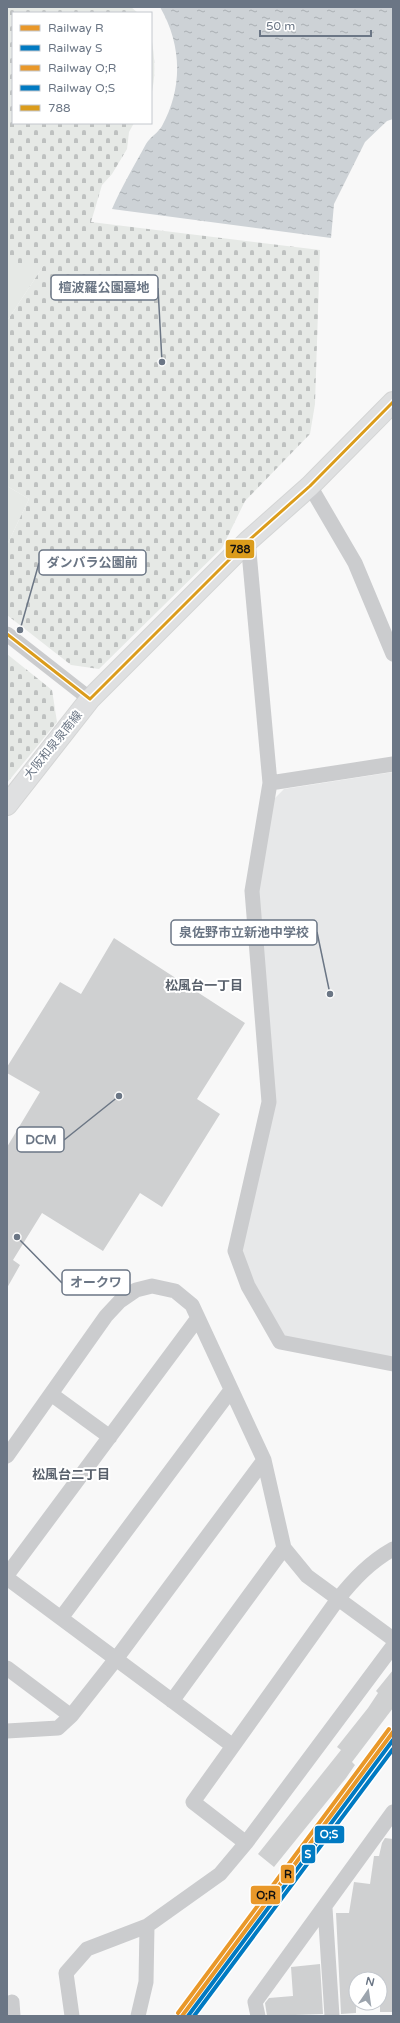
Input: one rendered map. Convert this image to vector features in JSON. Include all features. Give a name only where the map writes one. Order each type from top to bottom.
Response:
[{"type":"main road","name":"大阪和泉泉南線","points":[[7,805],[90,699],[174,624],[248,541],[310,486],[393,402]]},
{"type":"street","points":[[310,486],[355,563],[393,654]]},
{"type":"street","points":[[248,541],[270,784],[252,890],[269,1102],[234,1251],[248,1286],[280,1342],[393,1364]]},
{"type":"street","points":[[7,634],[90,699]]},
{"type":"street","points":[[270,784],[393,764]]},
{"type":"street","points":[[7,1456],[106,1316],[120,1301],[136,1290],[152,1286],[175,1291],[192,1305],[264,1460],[284,1548],[307,1576],[393,1639]]},
{"type":"street","points":[[198,1318],[7,1577],[233,1746]]},
{"type":"street","points":[[61,1618],[231,1390]]},
{"type":"street","points":[[51,1394],[110,1437]]},
{"type":"street","points":[[7,1731],[58,1728],[71,1716],[116,1659],[264,1460]]},
{"type":"street","points":[[172,1700],[284,1548]]},
{"type":"street","points":[[246,1843],[193,1802],[338,1599],[357,1576],[379,1557],[393,1549]]},
{"type":"street","points":[[72,2016],[66,1973],[88,1949],[147,1926],[220,1874],[246,1843],[393,1646]]},
{"type":"street","points":[[7,1668],[71,1716]]},
{"type":"street","points":[[258,2016],[256,2002],[393,1812]]},
{"type":"street","points":[[325,1908],[332,2016]]},
{"type":"street","points":[[138,2016],[146,1982],[147,1926]]},
{"type":"shaded area","points":[[393,772],[393,1358],[294,1341],[279,1333],[239,1252],[275,1101],[258,886],[274,799],[284,789]]},
{"type":"green space","points":[[7,7],[131,7],[137,12],[12,12],[12,124],[133,124],[129,132],[127,149],[112,174],[102,185],[91,222],[320,250],[315,404],[310,434],[245,501],[222,548],[99,669],[71,665],[7,615],[7,545],[29,499],[7,486],[7,321],[44,265],[7,265]]},
{"type":"green space","points":[[152,44],[154,66],[152,91]]},
{"type":"green space","points":[[7,265],[44,265],[7,321]]},
{"type":"green space","points":[[7,486],[29,499],[7,545]]},
{"type":"green space","points":[[7,654],[52,690],[57,722],[7,783]]},
{"type":"water","points":[[160,7],[393,7],[393,119],[387,121],[365,142],[334,204],[331,238],[112,209],[146,144],[162,126],[174,97],[177,66],[176,51],[173,36]]},
{"type":"building","points":[[114,938],[245,1023],[197,1099],[220,1114],[162,1207],[140,1193],[103,1251],[42,1213],[13,1260],[20,1265],[7,1288],[7,1147],[40,1092],[7,1073],[7,1067],[60,982],[81,994]]},
{"type":"building","points":[[393,1670],[393,1708],[352,1762],[355,1765],[346,1778],[274,1867],[258,1854],[341,1750],[337,1747],[368,1708],[378,1693],[376,1691]]},
{"type":"building","points":[[385,1838],[393,1839],[393,2012],[380,2012],[388,2011],[388,1971],[348,1971],[348,2011],[356,2011],[356,2013],[341,2014],[336,1913],[349,1913],[354,1882],[370,1884],[374,1856],[379,1856],[382,1843]]},
{"type":"building","points":[[320,1964],[323,2014],[267,2016],[265,2003],[269,1998],[293,1996],[291,1967]]},
{"type":"rail line","name":"O;R","points":[[178,2013],[389,1729]]},
{"type":"rail line","name":"R","points":[[182,2016],[393,1732]]},
{"type":"rail line","name":"S","points":[[188,2016],[393,1740]]},
{"type":"rail line","name":"O;S","points":[[194,2016],[393,1749]]},
{"type":"transit line","name":"788","points":[[90,699],[248,541],[310,486],[393,402]]},
{"type":"transit line","name":"788","points":[[7,634],[90,699]]},
{"type":"place","name":"檀波羅公園墓地","points":[[162,362]]},
{"type":"place","name":"ダンバラ公園前","points":[[20,630]]},
{"type":"place","name":"泉佐野市立新池中学校","points":[[330,994]]},
{"type":"place","name":"DCM","points":[[119,1096]]},
{"type":"place","name":"オークワ","points":[[17,1237]]},
{"type":"district","name":"松風台一丁目","points":[[204,985]]},
{"type":"district","name":"松風台二丁目","points":[[71,1474]]}]
